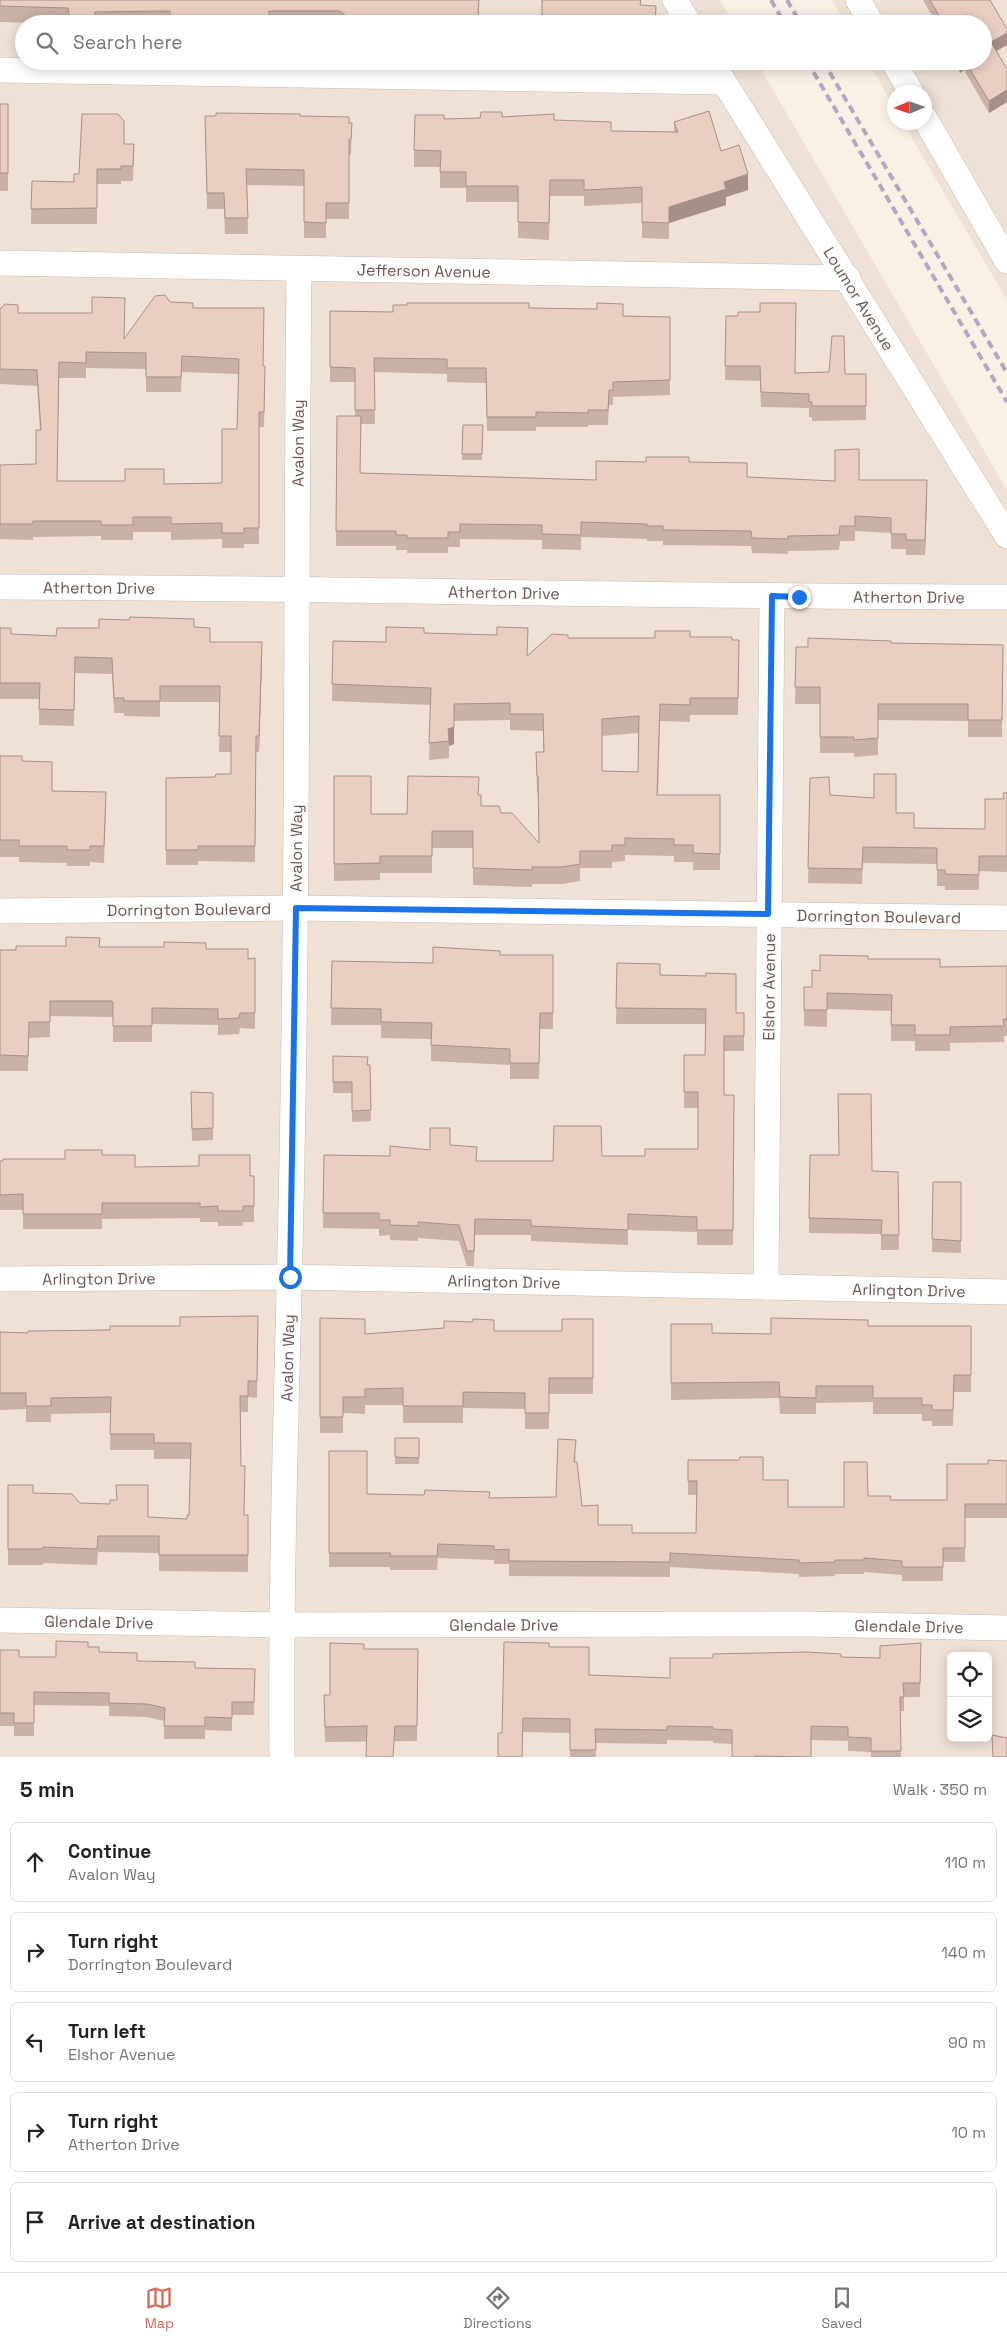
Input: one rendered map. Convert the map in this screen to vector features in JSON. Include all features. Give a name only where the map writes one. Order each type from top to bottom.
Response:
[{"type":"street","points":[[675,0],[684,15]]},
{"type":"street","points":[[858,0],[867,15]]},
{"type":"street","points":[[0,70],[717,72]]},
{"type":"street","points":[[898,70],[907,85]]},
{"type":"street","name":"Loumor Avenue","points":[[717,72],[848,278],[1007,536]]},
{"type":"street","points":[[932,130],[999,237],[1007,261]]},
{"type":"street","name":"Jefferson Avenue","points":[[0,263],[848,278]]},
{"type":"street","name":"Avalon Way","points":[[282,1757],[281,1625],[290,1277],[296,908],[296,588],[299,269]]},
{"type":"street","name":"Atherton Drive","points":[[0,587],[296,588],[772,596],[1007,597]]},
{"type":"street","name":"Elshor Avenue","points":[[766,1287],[772,596]]},
{"type":"street","name":"Dorrington Boulevard","points":[[0,911],[296,908],[1007,918]]},
{"type":"street","name":"Arlington Drive","points":[[0,1279],[290,1277],[1007,1292]]},
{"type":"street","name":"Glendale Drive","points":[[0,1620],[281,1625],[809,1624],[1007,1628]]},
{"type":"shaded area","points":[[0,0],[720,0],[729,15],[15,15],[15,70],[761,70],[1007,490],[1007,1757],[0,1757]]},
{"type":"shaded area","points":[[832,0],[1007,0],[1007,300],[907,130],[932,130],[932,85],[887,85],[887,95],[873,70],[992,70],[992,15],[841,15]]},
{"type":"building","points":[[0,0],[479,0],[478,15],[345,15],[340,11],[269,11],[269,15],[170,15],[170,11],[95,12],[95,15],[69,15],[68,8],[0,6]]},
{"type":"building","points":[[542,0],[641,0],[640,5],[656,6],[656,15],[542,15]]},
{"type":"building","points":[[930,0],[990,0],[1007,29],[1007,33],[992,41],[992,15],[939,15]]},
{"type":"building","points":[[992,44],[1007,69],[1007,90],[989,101],[970,70],[992,70]]},
{"type":"building","points":[[0,104],[8,104],[8,173],[0,173]]},
{"type":"building","points":[[709,111],[721,151],[739,145],[748,174],[724,182],[726,189],[669,207],[669,223],[642,222],[642,187],[584,190],[584,180],[550,180],[549,223],[518,222],[518,186],[466,186],[466,172],[440,172],[441,151],[414,150],[415,115],[444,115],[444,119],[480,118],[481,112],[502,112],[502,117],[554,114],[554,120],[611,122],[611,131],[678,132],[674,122]]},
{"type":"building","points":[[216,113],[300,114],[300,116],[349,117],[349,123],[352,123],[351,139],[349,140],[349,203],[326,203],[326,223],[304,222],[304,170],[246,169],[248,218],[225,218],[224,193],[207,193],[205,116],[216,116]]},
{"type":"building","points":[[82,114],[118,114],[124,121],[124,144],[134,144],[133,166],[121,166],[121,169],[97,169],[97,208],[31,209],[32,181],[74,182],[74,174],[79,174]]},
{"type":"building","points":[[165,295],[170,302],[193,303],[193,308],[264,308],[264,412],[259,412],[259,528],[244,528],[244,533],[222,533],[222,523],[171,524],[171,517],[133,517],[133,525],[101,525],[101,521],[33,521],[33,524],[0,524],[0,465],[36,464],[36,430],[41,430],[37,370],[0,369],[0,309],[5,304],[18,305],[18,313],[92,313],[92,297],[125,298],[124,339],[155,296]],"holes":[[[86,352],[146,353],[146,377],[181,377],[182,356],[239,359],[237,429],[222,429],[222,483],[164,484],[164,469],[125,469],[125,481],[57,481],[59,362],[86,363]]]},
{"type":"building","points":[[407,303],[529,303],[529,308],[597,309],[597,303],[623,304],[623,316],[670,317],[670,380],[613,382],[613,390],[609,390],[608,410],[588,410],[588,413],[536,412],[536,417],[487,417],[486,368],[447,368],[447,359],[374,358],[375,410],[355,410],[355,368],[330,367],[330,311],[393,312],[393,305],[407,305]]},
{"type":"building","points":[[760,303],[796,303],[795,373],[829,372],[832,336],[844,336],[845,374],[866,374],[866,406],[812,406],[812,402],[809,402],[809,394],[761,392],[760,366],[725,366],[726,316],[738,316],[738,312],[760,312]]},
{"type":"building","points":[[337,416],[361,416],[360,473],[596,480],[596,461],[646,462],[646,457],[689,457],[689,462],[747,463],[747,477],[835,481],[835,450],[859,449],[859,480],[927,480],[925,540],[906,540],[906,534],[891,534],[891,518],[855,516],[855,526],[840,526],[839,535],[788,536],[788,539],[752,538],[751,531],[663,530],[663,526],[647,526],[647,524],[581,522],[581,535],[542,534],[542,525],[460,524],[460,532],[448,532],[448,538],[407,538],[407,535],[396,535],[396,531],[336,531]]},
{"type":"building","points":[[463,425],[483,425],[482,454],[462,454]]},
{"type":"building","points":[[130,617],[194,619],[194,627],[210,628],[210,642],[262,642],[259,736],[256,736],[255,846],[198,846],[198,850],[166,850],[166,778],[215,777],[216,774],[231,774],[231,736],[219,736],[220,686],[160,686],[160,701],[124,701],[124,698],[114,698],[112,658],[75,657],[74,710],[39,709],[40,683],[0,683],[0,628],[11,628],[11,634],[56,636],[57,628],[99,628],[99,619],[129,620]]},
{"type":"building","points":[[386,627],[424,628],[424,633],[497,635],[497,627],[528,628],[527,656],[552,634],[568,635],[568,638],[655,638],[655,631],[690,631],[690,637],[732,637],[732,640],[739,640],[738,698],[690,698],[690,705],[660,704],[657,795],[720,795],[720,854],[693,853],[693,845],[674,845],[674,839],[625,838],[625,845],[612,845],[612,851],[580,851],[580,864],[562,867],[532,867],[532,870],[473,868],[473,831],[432,831],[432,856],[380,856],[380,863],[334,864],[334,776],[371,776],[371,814],[407,814],[408,776],[479,777],[478,795],[481,795],[481,806],[499,806],[501,813],[512,813],[539,843],[536,752],[544,752],[543,714],[510,714],[510,703],[454,704],[454,727],[448,729],[449,741],[429,743],[431,688],[332,684],[333,641],[386,642]],"holes":[[[639,716],[638,772],[602,771],[602,719]]]},
{"type":"building","points":[[808,638],[891,641],[891,643],[1003,645],[1002,720],[968,720],[968,704],[878,704],[878,738],[854,740],[854,737],[820,737],[820,687],[795,687],[796,647],[808,647]]},
{"type":"building","points":[[0,756],[22,756],[22,761],[52,762],[52,791],[106,792],[104,846],[90,846],[90,850],[67,850],[67,846],[19,846],[19,840],[0,840]]},
{"type":"building","points":[[874,774],[896,774],[896,813],[914,813],[914,828],[985,829],[985,799],[1004,799],[1003,793],[1007,793],[1007,856],[979,856],[979,875],[945,874],[945,870],[937,870],[937,848],[863,847],[862,869],[808,868],[810,778],[829,777],[830,795],[874,798]]},
{"type":"building","points":[[66,937],[100,938],[99,947],[164,947],[164,942],[206,943],[206,949],[248,949],[248,959],[255,958],[255,1013],[240,1013],[239,1018],[218,1019],[218,1009],[152,1008],[152,1026],[113,1026],[113,1002],[111,1001],[50,1001],[50,1022],[29,1022],[28,1056],[0,1055],[0,950],[16,950],[16,946],[66,946]]},
{"type":"building","points":[[433,947],[500,951],[500,955],[553,955],[553,1013],[540,1013],[539,1063],[510,1063],[510,1049],[431,1045],[432,1023],[381,1022],[381,1009],[331,1008],[332,961],[433,963]]},
{"type":"building","points":[[820,955],[868,956],[868,959],[940,959],[940,967],[1007,966],[1007,1019],[1003,1019],[1004,1026],[950,1027],[950,1035],[915,1035],[915,1025],[891,1025],[892,995],[827,993],[827,1010],[804,1010],[804,987],[812,987],[812,970],[820,971]]},
{"type":"building","points":[[617,963],[660,964],[660,975],[706,976],[706,973],[736,974],[736,1013],[744,1013],[744,1036],[724,1036],[724,1095],[734,1095],[733,1230],[697,1230],[697,1217],[628,1214],[628,1230],[531,1226],[531,1220],[475,1219],[474,1251],[467,1251],[459,1225],[418,1222],[418,1226],[390,1225],[390,1220],[379,1220],[379,1213],[323,1213],[324,1155],[390,1156],[390,1146],[430,1150],[430,1128],[450,1128],[450,1145],[477,1147],[476,1161],[553,1161],[554,1126],[601,1126],[602,1156],[645,1156],[645,1149],[698,1149],[698,1092],[684,1092],[684,1055],[705,1055],[706,1009],[616,1008]]},
{"type":"building","points":[[333,1056],[368,1057],[367,1065],[370,1065],[371,1110],[352,1111],[352,1082],[333,1082]]},
{"type":"building","points":[[191,1092],[213,1093],[213,1128],[192,1129]]},
{"type":"building","points":[[838,1094],[871,1094],[872,1171],[898,1172],[899,1235],[881,1235],[882,1220],[809,1218],[810,1155],[839,1155]]},
{"type":"building","points":[[65,1150],[102,1150],[102,1155],[135,1155],[135,1167],[199,1166],[199,1155],[250,1155],[250,1176],[254,1176],[254,1206],[243,1206],[243,1211],[218,1211],[218,1206],[200,1207],[200,1203],[102,1203],[102,1214],[23,1214],[23,1194],[0,1195],[0,1161],[3,1161],[3,1159],[65,1159]]},
{"type":"building","points":[[933,1182],[961,1182],[961,1241],[932,1239]]},
{"type":"building","points":[[258,1316],[257,1381],[248,1381],[248,1396],[240,1396],[241,1466],[245,1466],[244,1515],[248,1515],[248,1555],[159,1555],[159,1536],[98,1536],[97,1549],[43,1547],[43,1549],[8,1549],[8,1485],[33,1485],[33,1493],[72,1494],[80,1503],[110,1504],[110,1500],[117,1500],[116,1485],[148,1485],[148,1517],[187,1519],[187,1515],[189,1515],[191,1443],[154,1443],[154,1434],[110,1434],[111,1397],[51,1398],[51,1406],[26,1406],[26,1393],[0,1393],[0,1332],[28,1333],[28,1331],[110,1330],[110,1326],[180,1326],[180,1317]]},
{"type":"building","points":[[320,1318],[365,1319],[365,1334],[444,1328],[444,1321],[473,1322],[473,1319],[494,1320],[494,1331],[562,1331],[562,1319],[593,1319],[593,1378],[549,1378],[549,1413],[525,1413],[525,1393],[463,1392],[463,1406],[403,1406],[403,1388],[365,1389],[365,1397],[343,1397],[343,1417],[320,1417]]},
{"type":"building","points":[[771,1318],[868,1320],[868,1326],[971,1326],[971,1375],[954,1375],[953,1410],[932,1410],[932,1405],[922,1405],[922,1398],[873,1398],[873,1386],[816,1386],[816,1398],[780,1397],[779,1382],[671,1383],[671,1324],[712,1324],[712,1333],[771,1334]]},
{"type":"building","points":[[395,1438],[419,1438],[419,1458],[395,1457]]},
{"type":"building","points":[[558,1439],[576,1440],[574,1462],[577,1462],[582,1506],[598,1505],[598,1525],[632,1525],[632,1533],[696,1533],[697,1481],[688,1481],[688,1460],[739,1460],[740,1457],[763,1457],[763,1480],[788,1480],[788,1507],[844,1507],[844,1462],[867,1462],[868,1496],[891,1496],[890,1500],[947,1500],[947,1464],[988,1464],[988,1460],[1007,1461],[1007,1504],[965,1504],[965,1548],[943,1548],[943,1567],[902,1567],[902,1561],[864,1558],[864,1560],[799,1563],[799,1560],[670,1553],[670,1562],[509,1561],[509,1549],[494,1550],[494,1546],[438,1544],[437,1556],[390,1556],[391,1553],[329,1553],[329,1451],[367,1451],[367,1494],[424,1495],[425,1490],[490,1492],[489,1498],[556,1497]]},
{"type":"building","points":[[56,1641],[88,1642],[88,1647],[99,1647],[99,1652],[137,1653],[137,1661],[195,1662],[195,1668],[255,1669],[254,1702],[232,1702],[232,1718],[205,1717],[205,1726],[164,1726],[165,1708],[147,1704],[109,1703],[109,1693],[34,1692],[34,1723],[14,1723],[14,1713],[0,1713],[0,1650],[19,1650],[19,1657],[56,1657]]},
{"type":"building","points":[[504,1642],[549,1643],[549,1647],[589,1647],[589,1675],[670,1678],[670,1658],[713,1658],[713,1654],[807,1652],[841,1654],[841,1657],[880,1658],[880,1646],[921,1643],[920,1683],[903,1683],[904,1697],[900,1697],[901,1751],[871,1751],[871,1738],[848,1737],[848,1727],[811,1726],[811,1757],[732,1757],[732,1730],[713,1729],[713,1727],[667,1726],[667,1730],[595,1729],[596,1750],[570,1750],[570,1719],[523,1718],[522,1757],[498,1757],[498,1733],[502,1733]]},
{"type":"building","points":[[330,1643],[364,1644],[364,1649],[418,1649],[417,1726],[395,1726],[393,1757],[366,1757],[367,1726],[325,1727],[324,1695],[330,1695]]},
{"type":"building","points":[[992,1735],[1007,1738],[1007,1757],[993,1757]]},
{"type":"railway","points":[[771,0],[780,15]]},
{"type":"railway","points":[[787,0],[796,15]]},
{"type":"railway","points":[[812,70],[1007,402]]},
{"type":"railway","points":[[828,70],[1007,373]]},
{"type":"route","points":[[290,1277],[296,908],[768,914],[772,596],[799,597]]}]
